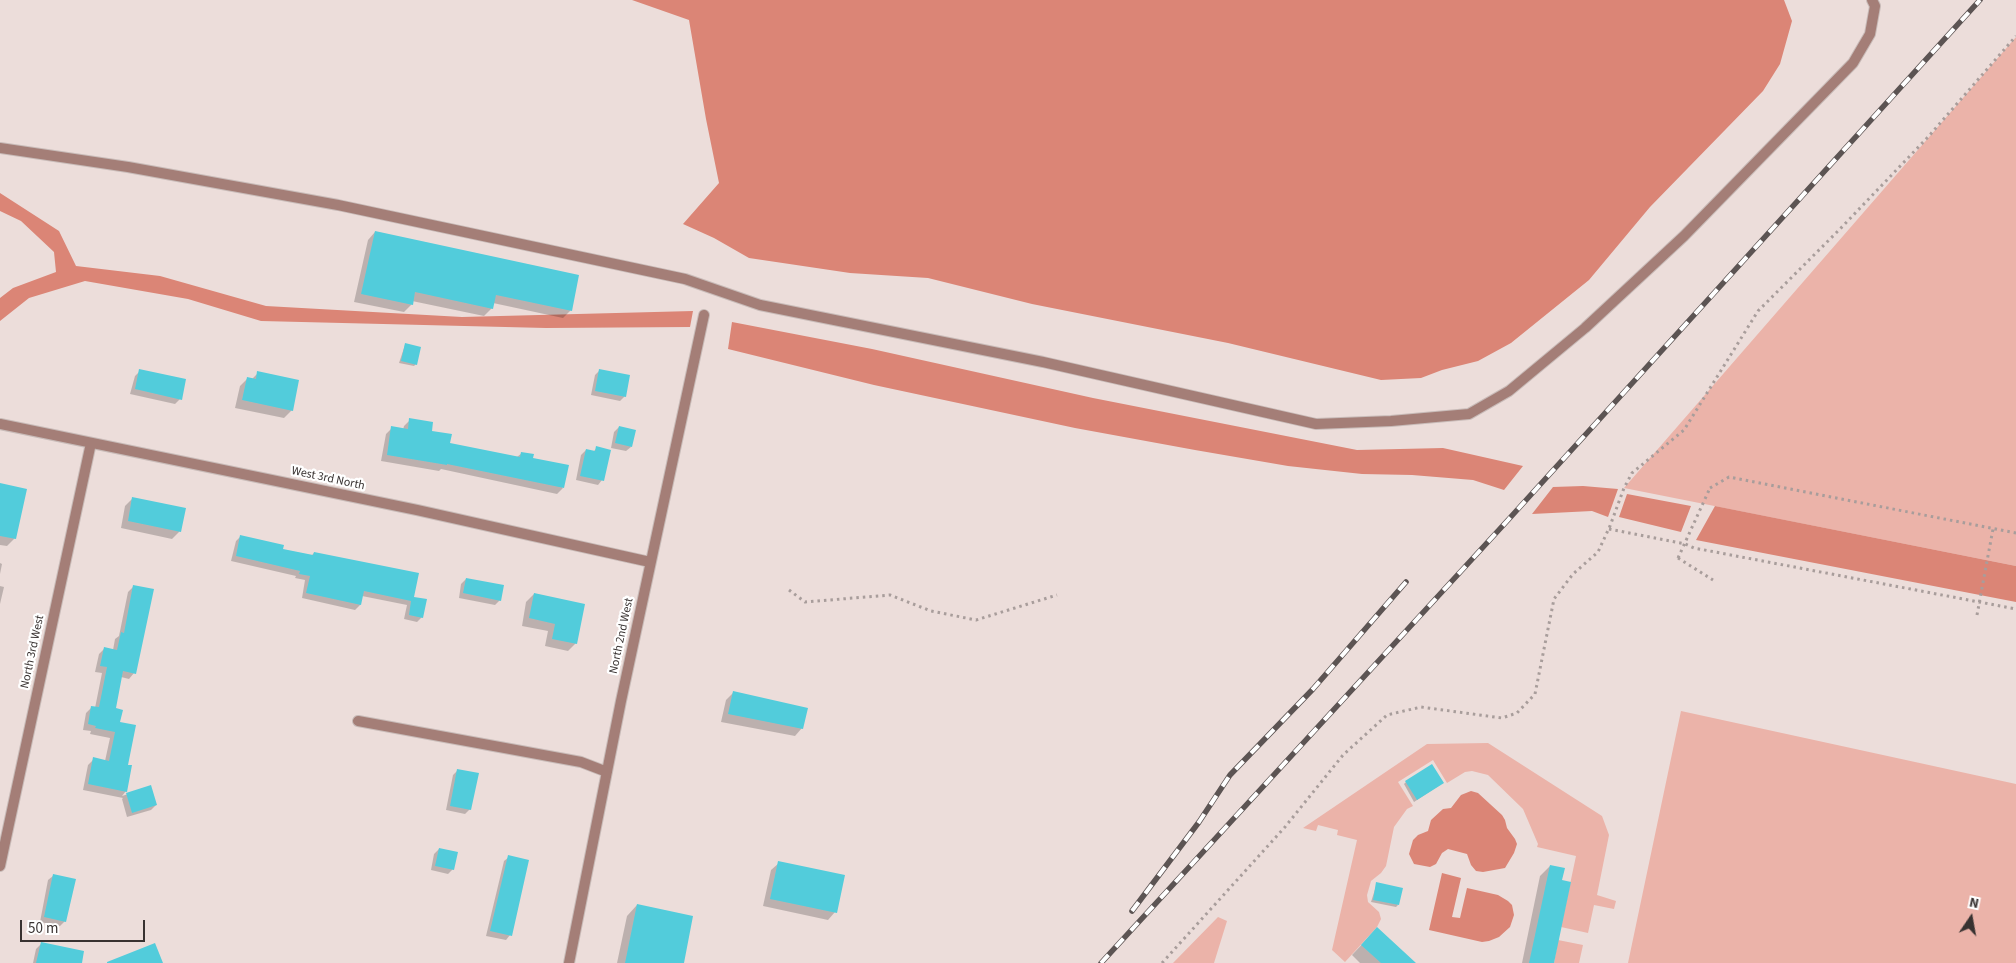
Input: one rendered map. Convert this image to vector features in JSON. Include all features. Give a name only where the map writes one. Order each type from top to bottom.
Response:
[{"type":"street","points":[[0,148],[128,166],[348,208],[684,279],[760,305],[1043,362],[1316,424],[1391,421],[1469,414],[1509,391],[1586,328],[1684,236],[1853,63],[1870,34],[1875,6],[1872,0]]},
{"type":"street","name":"North 2nd West","points":[[569,963],[606,772],[704,315]]},
{"type":"street","name":"West 3rd North","points":[[0,424],[418,510],[650,562]]},
{"type":"street","name":"North 3rd West","points":[[0,866],[91,443]]},
{"type":"street","points":[[358,721],[581,762],[606,772]]},
{"type":"path","points":[[1162,963],[1286,827],[1343,755],[1387,715],[1421,707],[1502,718],[1517,713],[1535,694],[1554,600],[1573,574],[1598,552],[1632,473],[1684,430],[1758,311],[1928,137],[2016,36]]},
{"type":"path","points":[[1713,580],[1678,558],[1710,488],[1729,477],[2016,533]]},
{"type":"path","points":[[1610,527],[1694,548],[2016,609]]},
{"type":"path","points":[[1978,615],[1993,529]]},
{"type":"path","points":[[789,590],[805,602],[890,595],[931,611],[976,620],[1057,595]]},
{"type":"shaded area","points":[[632,0],[1784,0],[1792,21],[1780,64],[1763,91],[1650,207],[1589,280],[1511,343],[1478,361],[1442,370],[1421,378],[1381,380],[1228,343],[1032,304],[928,278],[850,273],[749,258],[714,238],[683,224],[719,183],[689,20]]},
{"type":"shaded area","points":[[2016,37],[2016,566],[1624,488]]},
{"type":"shaded area","points":[[0,193],[59,231],[76,266],[160,276],[266,306],[462,317],[693,311],[690,327],[546,328],[261,321],[188,299],[85,281],[29,298],[0,321],[0,298],[13,288],[56,272],[54,252],[21,221],[0,211]]},
{"type":"shaded area","points":[[732,322],[872,349],[1093,398],[1357,450],[1443,448],[1523,466],[1504,490],[1473,480],[1412,475],[1362,474],[1288,466],[1195,450],[1075,428],[874,385],[728,349]]},
{"type":"shaded area","points":[[1583,486],[1618,489],[1608,517],[1592,511],[1532,514],[1553,487]]},
{"type":"shaded area","points":[[1627,494],[1691,506],[1681,532],[1619,517]]},
{"type":"shaded area","points":[[1715,506],[2016,566],[2016,602],[1696,540]]},
{"type":"shaded area","points":[[1681,711],[2016,784],[2016,963],[1628,963]]},
{"type":"shaded area","points":[[1488,743],[1602,816],[1609,835],[1597,895],[1616,901],[1614,909],[1594,905],[1588,933],[1561,927],[1576,856],[1537,847],[1538,844],[1523,809],[1488,775],[1472,771],[1465,772],[1447,783],[1433,760],[1398,782],[1413,806],[1407,809],[1394,827],[1386,866],[1371,881],[1367,895],[1368,902],[1379,912],[1381,919],[1377,927],[1345,962],[1332,950],[1357,840],[1337,835],[1338,830],[1318,825],[1316,831],[1303,828],[1427,744]]},
{"type":"shaded area","points":[[1471,791],[1478,793],[1502,815],[1507,828],[1515,839],[1517,844],[1514,853],[1505,868],[1483,872],[1476,871],[1471,865],[1467,854],[1448,849],[1442,853],[1436,864],[1430,867],[1414,864],[1409,854],[1413,840],[1418,835],[1428,831],[1431,820],[1443,809],[1451,808],[1461,795]]},
{"type":"shaded area","points":[[1442,873],[1461,878],[1452,917],[1460,918],[1467,888],[1498,895],[1508,901],[1512,905],[1514,915],[1510,927],[1499,937],[1482,942],[1429,930]]},
{"type":"shaded area","points":[[1218,917],[1227,921],[1214,963],[1173,963]]},
{"type":"shaded area","points":[[1558,940],[1583,945],[1579,963],[1554,963]]},
{"type":"building","points":[[375,231],[579,275],[572,311],[496,295],[493,309],[415,292],[413,305],[361,294]]},
{"type":"building","points":[[405,343],[421,347],[417,365],[401,361]]},
{"type":"building","points":[[139,369],[186,379],[182,400],[135,389]]},
{"type":"building","points":[[599,369],[630,375],[626,397],[595,391]]},
{"type":"building","points":[[257,371],[299,380],[293,411],[242,400],[247,377],[256,379]]},
{"type":"building","points":[[409,418],[433,422],[432,431],[452,434],[450,443],[520,457],[521,452],[534,454],[533,458],[569,465],[564,488],[447,464],[387,455],[391,426],[408,429]]},
{"type":"building","points":[[619,426],[636,430],[632,447],[615,443]]},
{"type":"building","points":[[596,446],[611,450],[604,481],[580,476],[586,449],[595,451]]},
{"type":"building","points":[[0,483],[27,489],[16,539],[0,536]]},
{"type":"building","points":[[132,497],[186,508],[181,532],[128,521]]},
{"type":"building","points":[[240,535],[284,545],[283,549],[313,555],[314,552],[419,573],[414,597],[427,599],[423,618],[409,615],[411,601],[364,591],[361,605],[306,593],[310,576],[299,574],[300,571],[236,556]]},
{"type":"building","points":[[466,578],[504,585],[501,601],[463,593]]},
{"type":"building","points":[[133,585],[154,589],[136,674],[123,671],[116,708],[123,710],[120,722],[136,725],[128,765],[132,765],[127,792],[88,784],[93,757],[109,761],[115,732],[95,728],[96,726],[88,724],[91,706],[99,707],[107,667],[100,666],[104,647],[117,650],[121,632],[124,633]]},
{"type":"building","points":[[534,593],[585,604],[577,644],[552,639],[555,624],[529,618]]},
{"type":"building","points":[[733,691],[808,708],[803,729],[728,714]]},
{"type":"building","points":[[1432,764],[1444,783],[1417,800],[1405,781]]},
{"type":"building","points":[[457,769],[479,773],[471,810],[450,806]]},
{"type":"building","points":[[151,785],[157,805],[132,813],[126,793]]},
{"type":"building","points":[[439,848],[458,852],[454,870],[435,866]]},
{"type":"building","points":[[508,855],[529,860],[512,936],[490,931]]},
{"type":"building","points":[[778,861],[845,875],[837,913],[770,899]]},
{"type":"building","points":[[1550,865],[1565,868],[1562,880],[1571,882],[1554,963],[1529,963]]},
{"type":"building","points":[[53,874],[76,879],[66,922],[44,917]]},
{"type":"building","points":[[1376,882],[1403,888],[1399,905],[1373,900]]},
{"type":"building","points":[[637,904],[693,916],[684,963],[625,963]]},
{"type":"building","points":[[1377,927],[1416,963],[1381,963],[1361,945]]},
{"type":"building","points":[[41,942],[84,951],[82,963],[36,963]]},
{"type":"building","points":[[155,943],[163,963],[107,963],[107,962]]},
{"type":"railway","points":[[1101,963],[1508,520],[1980,0]]},
{"type":"railway","points":[[1132,911],[1199,822],[1230,775],[1313,689],[1406,582]]}]
